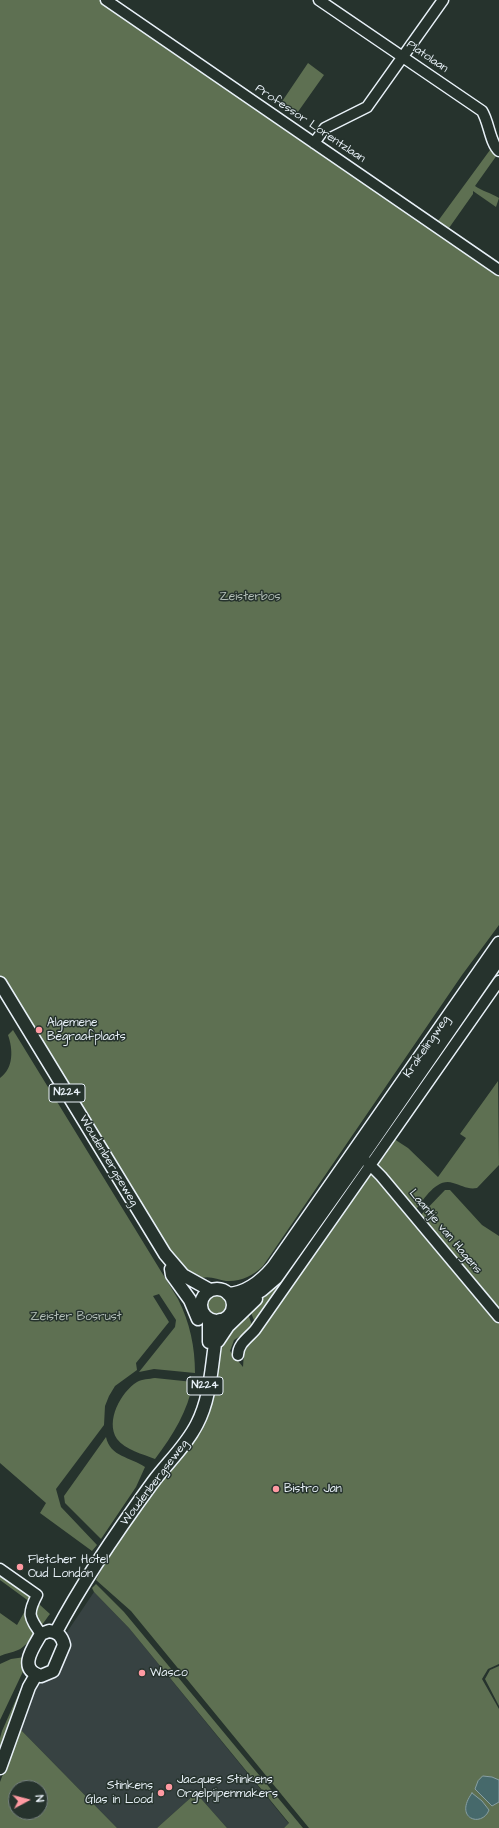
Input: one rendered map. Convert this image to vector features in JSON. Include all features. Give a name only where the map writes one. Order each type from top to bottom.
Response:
[{"type":"main road","name":"Krakelingweg","points":[[228,1294],[241,1291],[257,1283],[266,1276],[363,1158],[499,943]]},
{"type":"main road","name":"Krakelingweg","points":[[233,1306],[262,1290],[276,1278],[363,1158],[499,959]]},
{"type":"main road","name":"Woudenbergseweg","points":[[0,983],[169,1260],[183,1275],[201,1302]]},
{"type":"main road","name":"N224","points":[[169,1260],[172,1274],[190,1300],[197,1317],[201,1322],[204,1335],[212,1345]]},
{"type":"main road","name":"Woudenbergseweg","points":[[183,1275],[210,1290]]},
{"type":"main road","name":"N224","points":[[210,1290],[223,1290],[228,1294]]},
{"type":"main road","points":[[201,1302],[203,1296],[210,1290]]},
{"type":"main road","points":[[212,1345],[228,1326],[253,1303],[262,1290]]},
{"type":"main road","points":[[215,1320],[226,1317],[233,1306],[228,1294]]},
{"type":"main road","name":"N224","points":[[201,1302],[202,1312],[215,1320],[212,1345]]},
{"type":"main road","name":"Woudenbergseweg","points":[[56,1632],[98,1559],[176,1453],[192,1425],[202,1400],[212,1345]]},
{"type":"main road","points":[[49,1631],[56,1632],[61,1636],[64,1645],[56,1665],[50,1674],[41,1676],[36,1675],[29,1668],[28,1659],[40,1634],[49,1631]]},
{"type":"main road","points":[[0,1768],[29,1687],[36,1675]]},
{"type":"street","name":"Professor Lorentzlaan","points":[[106,0],[499,270]]},
{"type":"street","name":"Platolaan","points":[[319,0],[482,110],[487,120],[494,147],[499,151]]},
{"type":"street","points":[[314,143],[325,128],[367,107],[443,0]]},
{"type":"street","name":"Krakelingweg","points":[[238,1355],[238,1350],[241,1343],[255,1330],[363,1158],[499,981]]},
{"type":"street","name":"Laantje van Hagens","points":[[363,1158],[499,1317]]},
{"type":"street","points":[[0,1568],[37,1595],[30,1609],[30,1614],[33,1624],[40,1634]]},
{"type":"shaded area","points":[[94,1592],[129,1628],[289,1824],[284,1828],[227,1828],[196,1793],[157,1828],[117,1828],[20,1729],[37,1679],[50,1676],[63,1638]]},
{"type":"green space","name":"Zeisterbos","points":[[0,0],[105,0],[499,271],[499,925],[462,975],[263,1266],[251,1275],[231,1281],[208,1277],[198,1280],[201,1276],[197,1276],[195,1278],[180,1267],[0,985]]},
{"type":"green space","points":[[308,63],[324,75],[295,116],[279,106]]},
{"type":"green space","points":[[490,150],[497,155],[475,186],[499,198],[496,207],[473,191],[473,194],[449,228],[438,221]]},
{"type":"green space","name":"Zeister Bosrust","points":[[13,1030],[178,1299],[189,1326],[193,1344],[195,1373],[154,1369],[139,1372],[175,1327],[176,1320],[159,1294],[153,1296],[169,1322],[136,1363],[137,1370],[115,1386],[105,1406],[104,1425],[56,1489],[61,1507],[97,1545],[92,1551],[40,1513],[46,1503],[0,1463],[0,1078],[5,1074],[10,1064],[11,1046],[8,1035]]},
{"type":"green space","points":[[498,1081],[499,1165],[477,1188],[468,1188],[447,1182],[441,1183],[431,1191],[415,1211],[375,1163],[391,1137],[408,1148],[438,1177],[466,1138],[460,1134]]},
{"type":"green space","points":[[370,1173],[377,1178],[499,1324],[499,1664],[488,1669],[482,1679],[499,1709],[499,1828],[309,1828],[131,1611],[96,1580],[120,1534],[210,1405],[218,1356],[223,1339],[227,1332],[247,1311],[253,1328],[234,1340],[230,1351],[243,1367],[244,1352]]},
{"type":"green space","points":[[351,1175],[358,1180],[256,1325],[249,1308],[279,1284],[316,1231]]},
{"type":"green space","points":[[445,1190],[450,1190],[482,1225],[499,1236],[499,1312],[419,1217]]},
{"type":"green space","points":[[217,1295],[224,1298],[227,1305],[224,1312],[217,1315],[210,1312],[207,1305],[210,1298]]},
{"type":"green space","points":[[155,1378],[193,1382],[184,1413],[168,1441],[155,1459],[134,1451],[120,1443],[114,1432],[113,1424],[116,1408],[125,1393],[139,1381]]},
{"type":"green space","points":[[106,1437],[108,1444],[116,1453],[145,1467],[136,1487],[101,1539],[65,1503],[64,1496]]},
{"type":"green space","points":[[0,1574],[30,1596],[50,1614],[22,1648],[0,1656],[0,1613],[17,1625],[30,1602],[0,1580]]},
{"type":"green space","points":[[96,1584],[124,1612],[303,1828],[284,1828],[289,1823],[129,1628],[94,1592],[92,1588]]},
{"type":"green space","points":[[25,1657],[27,1663],[0,1720],[0,1664],[11,1659]]},
{"type":"green space","points":[[499,1666],[499,1706],[485,1679],[490,1670]]},
{"type":"green space","points":[[26,1677],[0,1755],[0,1738],[2,1731]]},
{"type":"green space","points":[[20,1729],[117,1828],[0,1828],[0,1782]]},
{"type":"green space","points":[[196,1793],[227,1828],[157,1828]]},
{"type":"water","points":[[483,1776],[492,1777],[499,1780],[499,1802],[492,1806],[475,1789],[478,1781]]},
{"type":"water","points":[[472,1793],[482,1801],[489,1810],[481,1819],[471,1818],[467,1815],[467,1802]]},
{"type":"place","name":"Algemene Begraafplaats","points":[[39,1030]]},
{"type":"place","name":"Bistro Jan","points":[[276,1489]]},
{"type":"place","name":"Fletcher Hotel Oud London","points":[[20,1567]]},
{"type":"place","name":"Wasco","points":[[142,1673]]},
{"type":"place","name":"Jacques Stinkens Orgelpijpenmakers","points":[[169,1787]]},
{"type":"place","name":"Stinkens Glas in Lood","points":[[161,1793]]}]
